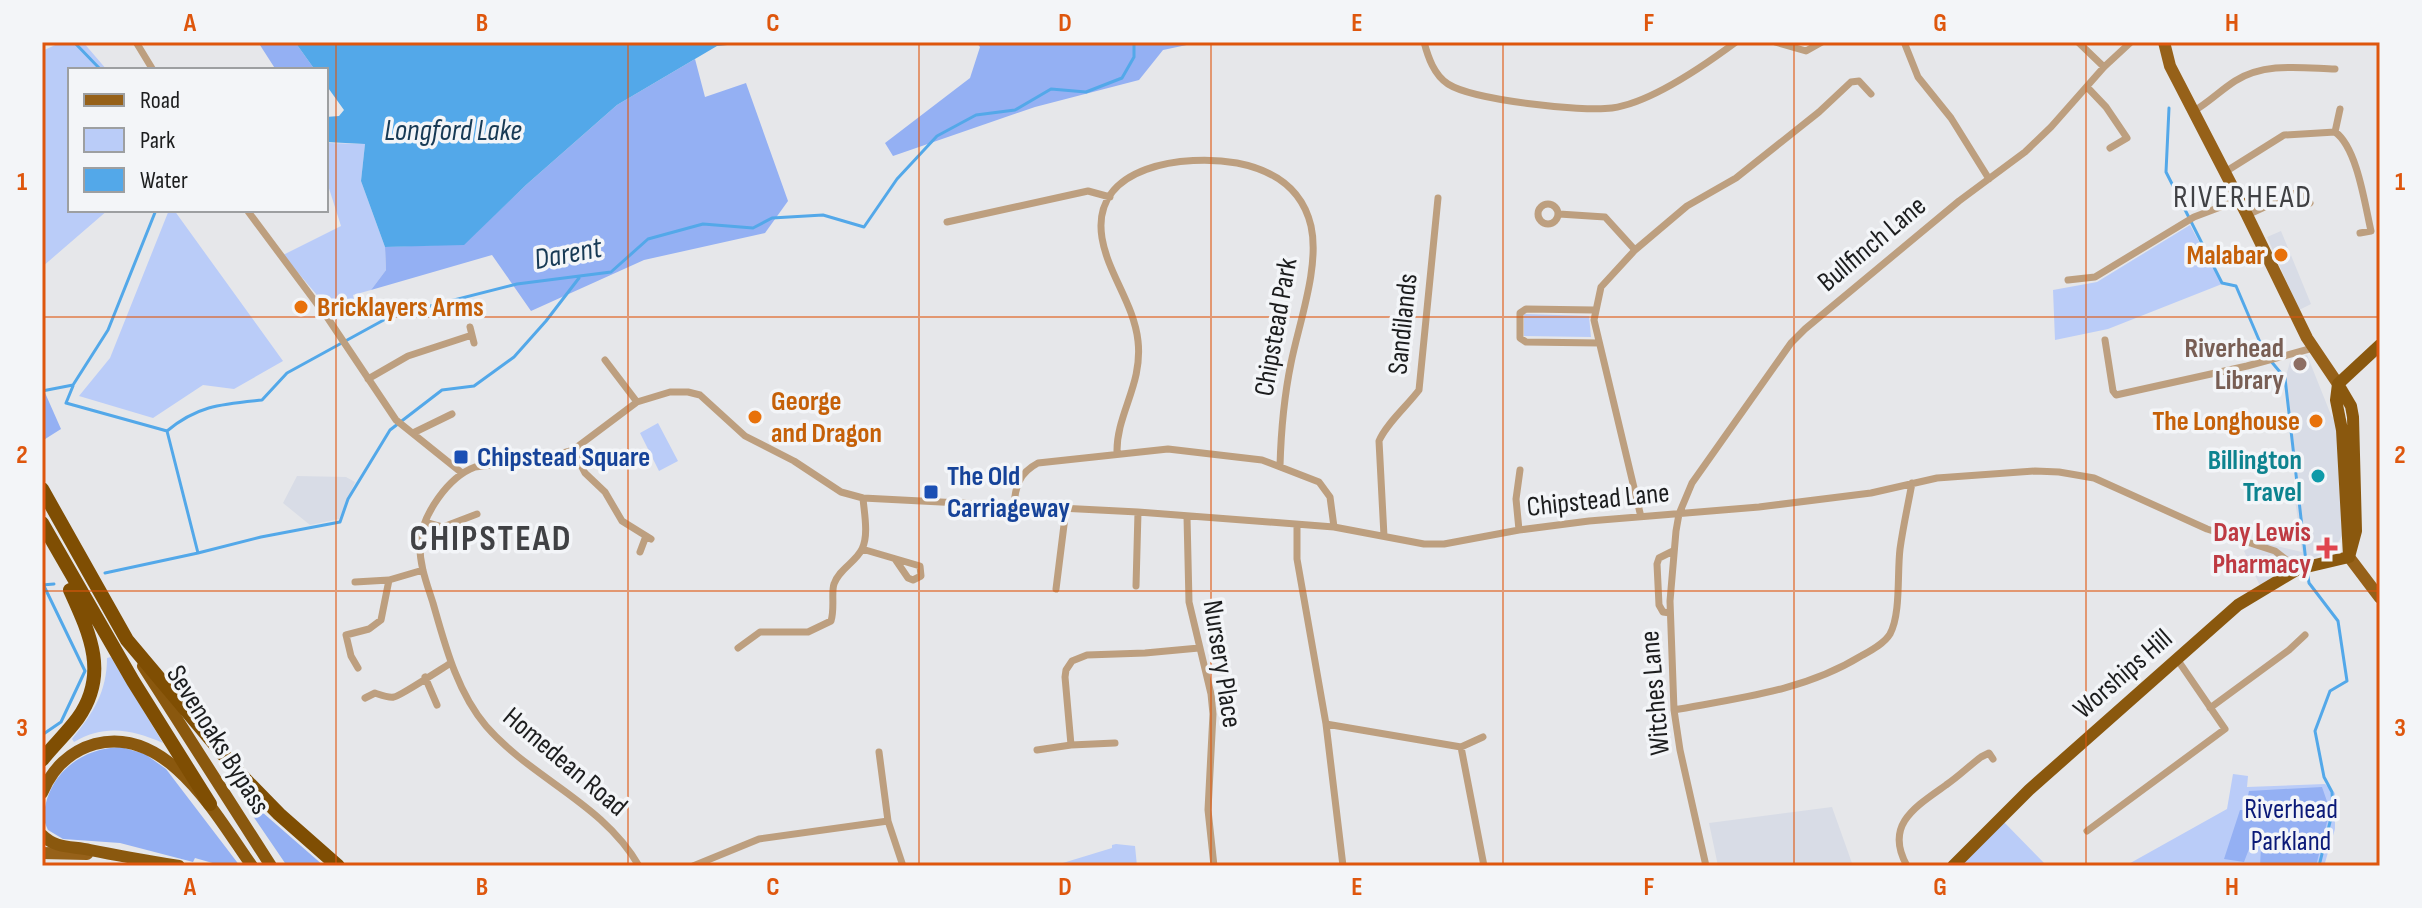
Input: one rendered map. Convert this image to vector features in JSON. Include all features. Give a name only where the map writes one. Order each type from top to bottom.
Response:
[{"type":"highway","points":[[2349,557],[2356,531],[2353,417],[2351,406],[2338,384],[2380,345]]},
{"type":"highway","points":[[42,489],[127,640],[239,773],[338,866]]},
{"type":"highway","points":[[42,523],[133,681],[210,804]]},
{"type":"highway","points":[[42,760],[79,716],[91,694],[96,671],[91,637],[70,591],[58,552]]},
{"type":"highway","name":"Worships Hill","points":[[1953,866],[2029,790],[2238,605],[2298,569],[2349,557]]},
{"type":"highway","name":"Sevenoaks Bypass","points":[[127,640],[271,866]]},
{"type":"highway","name":"Sevenoaks Bypass","points":[[42,793],[55,771],[72,755],[90,746],[119,741],[139,745],[159,755],[210,804],[252,866]]},
{"type":"highway","points":[[42,835],[61,847],[179,866]]},
{"type":"main road","points":[[2164,42],[2170,66],[2313,348],[2338,384]]},
{"type":"main road","points":[[2349,557],[2380,598]]},
{"type":"main road","points":[[42,853],[111,856]]},
{"type":"street","points":[[136,42],[152,68]]},
{"type":"street","points":[[1424,42],[1439,76],[1463,90],[1522,102],[1612,108],[1651,94],[1687,76],[1736,42]]},
{"type":"street","points":[[1775,42],[1806,51],[1822,42]]},
{"type":"street","points":[[1904,42],[1918,77],[1951,118],[1989,179]]},
{"type":"street","points":[[2078,42],[2104,67]]},
{"type":"street","name":"Bullfinch Lane","points":[[1679,514],[1692,483],[1791,343],[1959,201],[2025,152],[2131,42]]},
{"type":"street","points":[[2194,111],[2235,81],[2261,69],[2335,69]]},
{"type":"street","points":[[1641,517],[1599,343],[1594,310],[1601,287],[1635,250],[1687,206],[1736,178],[1819,112],[1851,82],[1859,81],[1871,94]]},
{"type":"street","points":[[2087,87],[2106,107],[2127,138],[2110,148]]},
{"type":"street","points":[[2335,132],[2340,109]]},
{"type":"street","points":[[2225,172],[2284,135],[2335,132],[2346,143],[2375,230],[2360,233]]},
{"type":"street","name":"Chipstead Park","points":[[1110,197],[1130,176],[1143,170],[1199,158],[1241,164],[1275,175],[1295,192],[1303,204],[1311,227],[1312,257],[1287,384],[1280,466]]},
{"type":"street","points":[[947,222],[1088,191],[1110,197],[1101,221],[1101,236],[1135,326],[1138,351],[1137,378],[1118,433],[1117,453]]},
{"type":"street","points":[[2247,215],[2300,191],[2310,203]]},
{"type":"street","name":"Sandilands","points":[[1384,536],[1379,441],[1385,428],[1403,412],[1419,390],[1438,198]]},
{"type":"street","points":[[2068,280],[2095,277],[2194,217],[2239,200]]},
{"type":"street","points":[[248,212],[398,422],[462,473]]},
{"type":"street","points":[[1559,214],[1605,217],[1635,250]]},
{"type":"street","points":[[1594,310],[1526,309],[1520,313],[1520,338],[1526,342],[1599,343]]},
{"type":"street","points":[[368,379],[408,356],[472,335]]},
{"type":"street","points":[[2105,340],[2116,395],[2313,348]]},
{"type":"street","points":[[477,514],[443,527],[425,522],[436,502],[462,473],[475,467],[541,459],[573,450],[637,402],[605,360]]},
{"type":"street","name":"Chipstead Lane","points":[[637,402],[679,391],[700,395],[745,436],[794,461],[841,492],[882,500],[1138,512],[1334,527],[1424,544],[1444,544],[1519,530],[1871,493],[1937,478],[2035,471],[2077,474],[2110,484],[2207,529],[2275,551],[2298,569]]},
{"type":"street","points":[[413,433],[452,414]]},
{"type":"street","points":[[1014,506],[1017,484],[1027,469],[1048,461],[1168,449],[1195,450],[1262,460],[1319,482],[1332,506],[1334,527]]},
{"type":"street","points":[[573,450],[585,473],[605,492],[622,521],[649,538],[640,552]]},
{"type":"street","points":[[1519,530],[1516,499],[1520,470]]},
{"type":"street","points":[[1674,710],[1775,692],[1811,681],[1848,664],[1875,648],[1889,635],[1895,616],[1900,550],[1912,483]]},
{"type":"street","points":[[738,648],[760,632],[808,632],[831,621],[835,606],[833,586],[841,571],[862,549],[865,534],[863,498]]},
{"type":"street","points":[[1056,589],[1066,509]]},
{"type":"street","points":[[1136,586],[1138,512]]},
{"type":"street","name":"Witches Lane","points":[[1679,514],[1673,551],[1670,613],[1674,710],[1706,866]]},
{"type":"street","name":"Nursery Place","points":[[1187,517],[1189,602],[1213,714],[1208,810],[1214,866]]},
{"type":"street","name":"Homedean Road","points":[[425,522],[420,541],[423,570],[451,663],[477,713],[495,736],[619,835],[639,866]]},
{"type":"street","points":[[1297,525],[1297,559],[1326,724],[1343,866]]},
{"type":"street","points":[[862,549],[895,559]]},
{"type":"street","points":[[1670,613],[1663,612],[1659,605],[1657,564],[1659,558],[1673,551]]},
{"type":"street","points":[[355,582],[389,580],[423,570]]},
{"type":"street","points":[[358,668],[351,656],[346,635],[379,623],[384,614],[389,580]]},
{"type":"street","points":[[2210,708],[2305,635]]},
{"type":"street","points":[[1071,745],[1065,677],[1072,661],[1087,655],[1199,648]]},
{"type":"street","points":[[2087,831],[2225,729],[2177,659]]},
{"type":"street","points":[[365,698],[375,693],[391,698],[399,696],[451,663]]},
{"type":"street","points":[[425,677],[437,705]]},
{"type":"street","points":[[1326,724],[1461,747],[1483,737]]},
{"type":"street","points":[[1037,750],[1115,743]]},
{"type":"street","points":[[1461,747],[1484,866]]},
{"type":"street","points":[[879,752],[888,821],[903,866]]},
{"type":"street","points":[[1907,866],[1898,844],[1900,828],[1909,814],[1987,753]]},
{"type":"street","points":[[693,866],[759,839],[888,821]]},
{"type":"shaded area","points":[[2281,231],[2311,304],[2299,310],[2267,237]]},
{"type":"shaded area","points":[[2307,355],[2331,415],[2338,424],[2343,534],[2335,548],[2260,586],[2244,551],[2260,542],[2302,552],[2295,499],[2299,488],[2286,376],[2290,362]]},
{"type":"shaded area","points":[[297,476],[346,477],[355,482],[339,519],[310,525],[283,503]]},
{"type":"shaded area","points":[[1832,807],[1853,866],[1718,866],[1709,823]]},
{"type":"green space","points":[[62,42],[83,42],[105,68],[68,68],[68,212],[106,212],[42,267],[42,51]]},
{"type":"green space","points":[[258,42],[295,42],[314,68],[275,68]]},
{"type":"green space","points":[[976,42],[1201,42],[1163,50],[1139,80],[1035,107],[893,156],[885,143],[970,78],[980,47]]},
{"type":"green space","points":[[695,59],[705,97],[746,83],[788,201],[765,233],[644,260],[531,311],[492,255],[371,290],[386,270],[385,247],[464,244],[617,105]]},
{"type":"green space","points":[[328,143],[365,144],[361,181],[385,247],[386,270],[371,290],[353,295],[356,307],[333,314],[283,255],[341,226],[328,185]]},
{"type":"green space","points":[[168,212],[175,212],[283,361],[234,389],[203,385],[153,418],[79,396],[110,358]]},
{"type":"green space","points":[[2190,225],[2222,284],[2108,329],[2055,340],[2053,290],[2097,282]]},
{"type":"green space","points":[[1524,314],[1589,316],[1591,337],[1524,336]]},
{"type":"green space","points":[[42,386],[61,429],[42,441]]},
{"type":"green space","points":[[658,423],[678,461],[659,471],[640,433]]},
{"type":"green space","points":[[111,657],[163,743],[118,730],[85,736],[74,742],[72,739],[97,702],[107,658]]},
{"type":"green space","points":[[121,747],[145,754],[166,769],[240,866],[223,866],[195,858],[193,862],[120,843],[63,839],[48,830],[44,818],[45,807],[58,777],[86,755]]},
{"type":"green space","name":"Riverhead Parkland","points":[[2233,774],[2248,776],[2247,787],[2325,784],[2335,793],[2335,829],[2324,866],[2125,866],[2227,809]]},
{"type":"green space","points":[[2322,787],[2330,810],[2316,866],[2260,866],[2262,828],[2254,836],[2244,862],[2224,859],[2240,810],[2245,810],[2249,791]]},
{"type":"green space","points":[[262,812],[324,866],[287,866],[253,816]]},
{"type":"green space","points":[[2000,818],[2047,866],[1952,866]]},
{"type":"green space","points":[[1116,844],[1135,846],[1137,866],[1053,866],[1112,848]]},
{"type":"water","name":"Longford Lake","points":[[295,42],[759,42],[717,46],[617,105],[526,185],[464,245],[385,247],[361,181],[365,144],[328,142],[328,117],[339,116],[344,110],[328,88],[328,68],[314,68]]},
{"type":"waterway","points":[[74,42],[99,68]]},
{"type":"waterway","name":"Darent","points":[[105,573],[198,553],[167,431],[189,416],[223,405],[262,400],[287,373],[391,316],[517,284],[611,272],[648,239],[703,224],[753,228],[772,218],[823,215],[864,227],[897,179],[937,136],[976,115],[1015,110],[1051,89],[1086,92],[1122,78],[1134,57],[1134,42]]},
{"type":"waterway","points":[[2169,108],[2166,172],[2222,283],[2236,286],[2265,354],[2285,378],[2306,562]]},
{"type":"waterway","points":[[42,391],[73,385],[108,330],[155,212]]},
{"type":"waterway","points":[[198,553],[340,522],[348,499],[390,430],[442,390],[474,386],[514,357],[579,278]]},
{"type":"waterway","points":[[73,386],[66,403],[167,431]]},
{"type":"waterway","points":[[2307,570],[2309,583],[2338,621],[2347,681],[2330,691],[2315,731],[2324,777],[2332,792],[2333,810],[2319,866]]},
{"type":"waterway","name":"Darent","points":[[42,585],[54,584]]},
{"type":"waterway","points":[[42,735],[61,722],[85,671],[44,586]]},
{"type":"place","name":"Malabar","points":[[2281,255]]},
{"type":"place","name":"Bricklayers Arms","points":[[301,307]]},
{"type":"place","name":"Riverhead Library","points":[[2300,364]]},
{"type":"place","name":"George and Dragon","points":[[755,417]]},
{"type":"place","name":"The Longhouse","points":[[2316,421]]},
{"type":"place","name":"Chipstead Square","points":[[461,457]]},
{"type":"place","name":"Billington Travel","points":[[2318,476]]},
{"type":"place","name":"The Old Carriageway","points":[[931,492]]},
{"type":"place","name":"Day Lewis Pharmacy","points":[[2327,548]]},
{"type":"district","name":"RIVERHEAD","points":[[2243,197]]},
{"type":"district","name":"CHIPSTEAD","points":[[491,539]]}]
